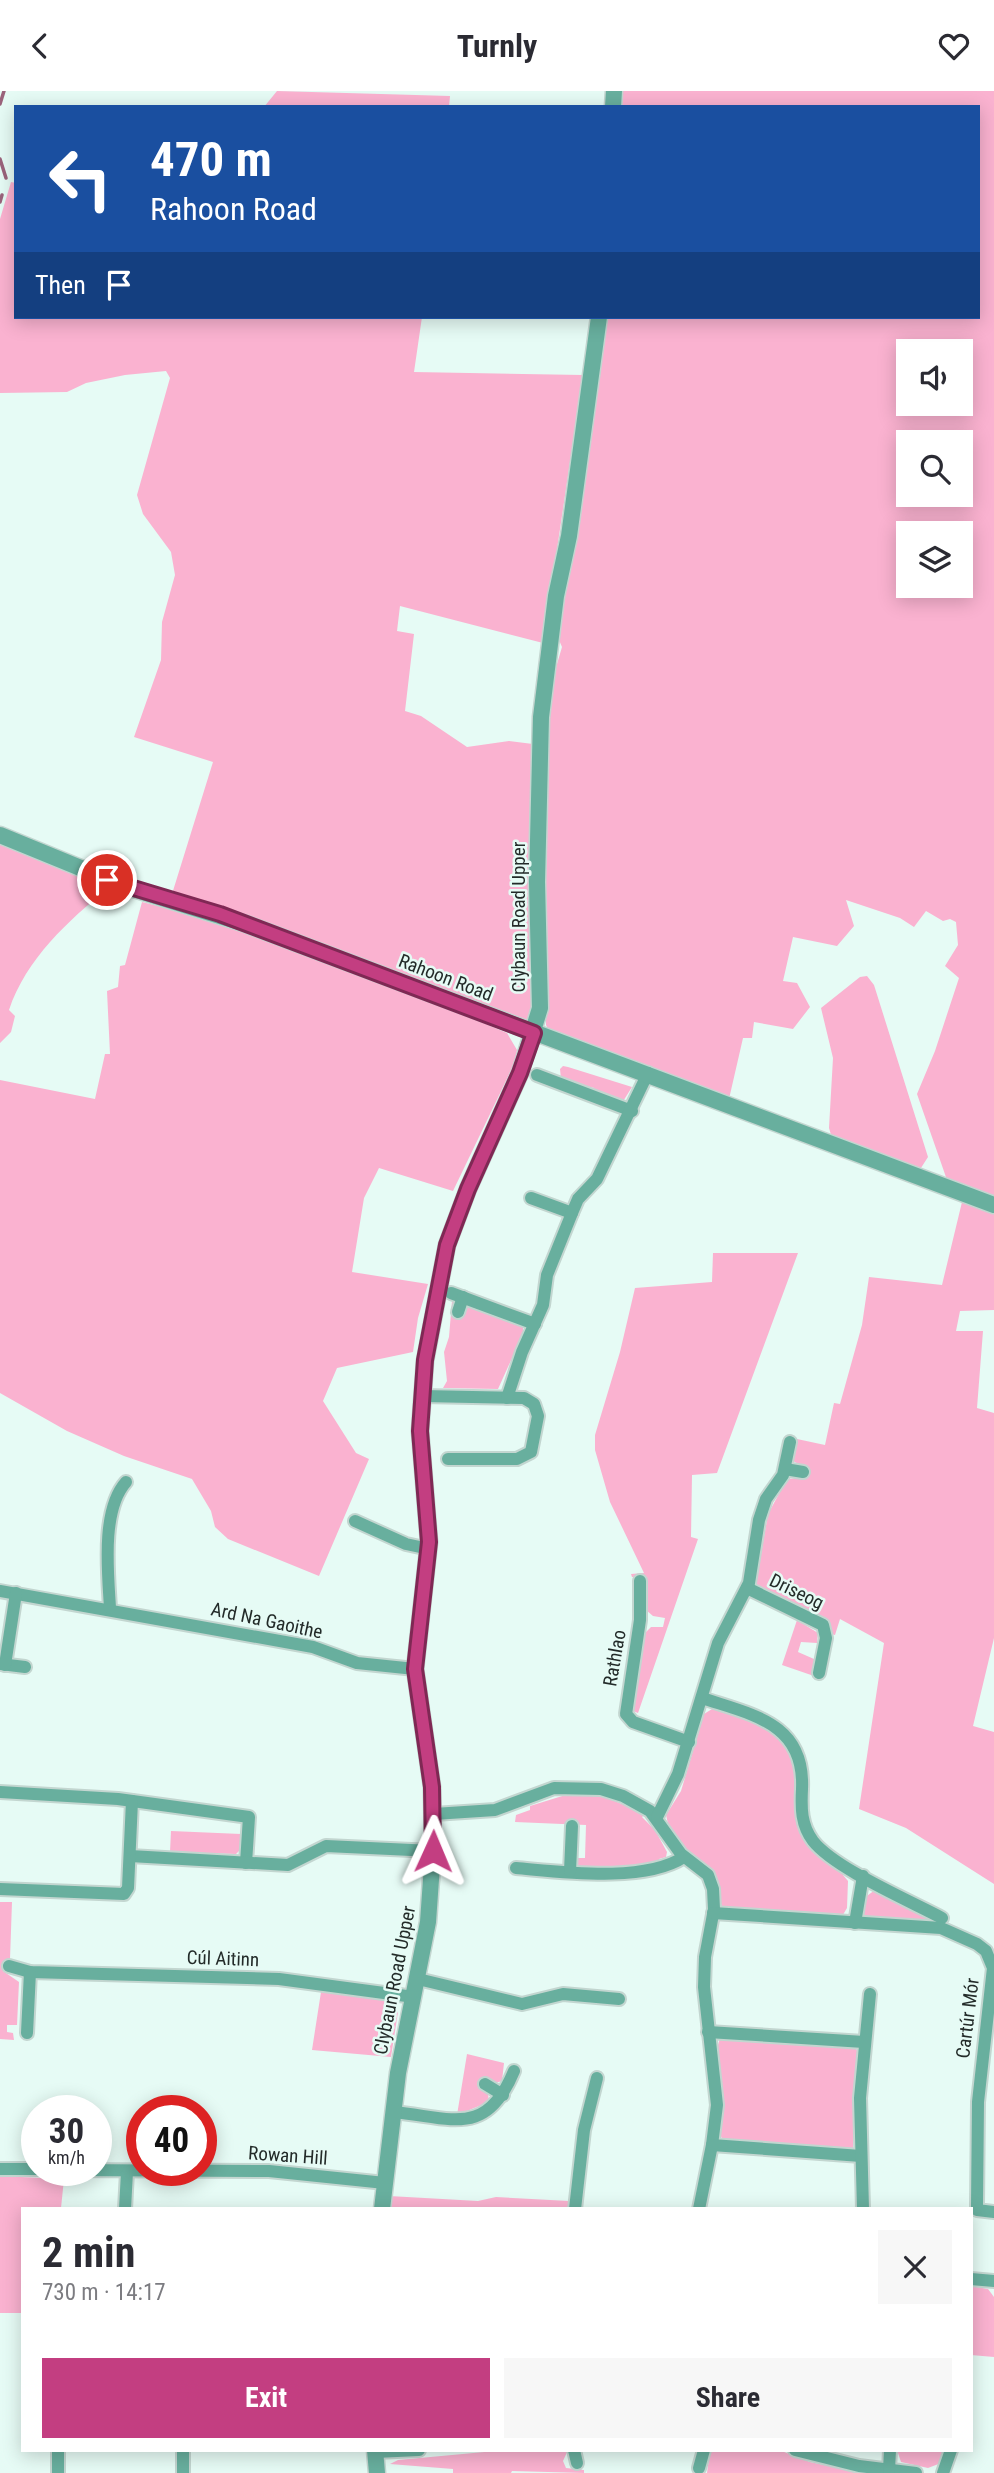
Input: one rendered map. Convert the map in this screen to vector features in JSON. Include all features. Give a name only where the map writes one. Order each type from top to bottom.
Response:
[{"type":"street","name":"Clybaun Road Upper","points":[[382,2207],[400,2060],[428,1922],[433,1851],[434,1814],[415,1669],[429,1549],[420,1431],[422,1396],[432,1312],[447,1245],[468,1189],[520,1073],[540,1008],[537,882],[541,717],[555,596],[569,536],[599,319]]},
{"type":"street","name":"Rahoon Road","points":[[0,835],[127,887],[220,914],[994,1205]]},
{"type":"street","points":[[555,1067],[543,1077],[632,1111]]},
{"type":"street","points":[[507,1398],[547,1291],[547,1275],[578,1199],[597,1179],[648,1073]]},
{"type":"street","points":[[531,1198],[572,1213]]},
{"type":"street","points":[[458,1312],[457,1295],[535,1324]]},
{"type":"street","points":[[422,1396],[524,1398],[534,1404],[538,1416],[531,1452],[517,1459],[448,1459]]},
{"type":"street","name":"Driseog","points":[[702,1698],[718,1643],[747,1588],[764,1505],[785,1469],[790,1442]]},
{"type":"street","points":[[785,1469],[803,1472]]},
{"type":"street","points":[[110,1608],[112,1510],[117,1492],[126,1482]]},
{"type":"street","points":[[355,1521],[405,1544],[429,1549]]},
{"type":"street","name":"Rathlao","points":[[640,1581],[640,1620],[626,1714],[633,1723],[689,1742]]},
{"type":"street","name":"Driseog","points":[[747,1588],[823,1625],[826,1637],[819,1673]]},
{"type":"street","name":"Ard Na Gaoithe","points":[[0,1591],[110,1608],[313,1647],[357,1663],[415,1669]]},
{"type":"street","points":[[16,1593],[3,1665],[25,1667]]},
{"type":"street","points":[[657,1817],[675,1781],[702,1698],[752,1714],[789,1738],[801,1765],[801,1814],[810,1837],[831,1859],[942,1918]]},
{"type":"street","points":[[434,1814],[495,1810],[554,1788],[581,1787],[617,1794],[657,1817],[684,1857],[710,1878],[713,1913],[704,1971],[717,2105],[699,2207]]},
{"type":"street","points":[[0,1791],[132,1801],[249,1817],[246,1863]]},
{"type":"street","points":[[0,1889],[113,1895],[127,1891],[132,1801]]},
{"type":"street","points":[[570,1871],[572,1826]]},
{"type":"street","points":[[130,1856],[294,1864],[326,1846],[433,1851]]},
{"type":"street","points":[[516,1868],[570,1871],[652,1870],[673,1864],[684,1857]]},
{"type":"street","points":[[855,1923],[863,1876]]},
{"type":"street","name":"Cartúr Mór","points":[[713,1913],[949,1930],[977,1944],[991,1961],[993,1975],[980,2068],[976,2135],[977,2210],[994,2212]]},
{"type":"street","name":"Cúl Aitinn","points":[[9,1966],[30,1972],[279,1979],[414,1997]]},
{"type":"street","points":[[27,2033],[30,1972]]},
{"type":"street","points":[[418,1979],[522,2004],[563,1994],[619,1999]]},
{"type":"street","points":[[863,2207],[861,2156],[864,2042],[870,1994]]},
{"type":"street","points":[[708,2032],[864,2042]]},
{"type":"street","points":[[393,2112],[457,2122],[494,2106],[503,2095],[514,2071]]},
{"type":"street","points":[[575,2207],[584,2130],[597,2078]]},
{"type":"street","points":[[485,2084],[503,2095]]},
{"type":"street","points":[[712,2145],[861,2156]]},
{"type":"street","points":[[0,2169],[21,2169]]},
{"type":"street","name":"Rowan Hill","points":[[217,2171],[269,2171],[385,2183]]},
{"type":"street","points":[[125,2207],[126,2186]]},
{"type":"street","points":[[973,2279],[994,2281]]},
{"type":"street","points":[[58,2452],[58,2473]]},
{"type":"street","points":[[183,2452],[183,2473]]},
{"type":"street","points":[[375,2452],[377,2473]]},
{"type":"street","points":[[699,2468],[703,2452]]},
{"type":"street","points":[[804,2452],[916,2473]]},
{"type":"street","points":[[889,2470],[890,2452]]},
{"type":"street","points":[[943,2473],[950,2452]]},
{"type":"shaded area","points":[[277,91],[450,96],[449,105],[266,105]]},
{"type":"shaded area","points":[[619,91],[994,91],[994,1198],[947,1180],[917,1094],[935,1051],[959,978],[945,966],[958,945],[956,922],[950,919],[943,921],[926,911],[914,927],[900,918],[846,900],[854,926],[837,946],[793,937],[783,981],[797,983],[810,1007],[793,1029],[754,1022],[752,1038],[743,1038],[729,1099],[549,1031],[546,1025],[544,755],[552,681],[562,647],[559,640],[604,319],[980,319],[980,105],[618,105]]},
{"type":"shaded area","points":[[11,182],[14,183],[14,319],[422,319],[414,372],[583,375],[543,643],[400,606],[397,631],[414,634],[405,711],[421,716],[467,747],[509,741],[533,744],[533,1013],[528,1022],[224,907],[172,894],[213,762],[134,737],[161,660],[162,622],[175,575],[171,552],[143,514],[137,495],[170,378],[166,371],[125,375],[86,383],[67,392],[0,393],[0,219]]},
{"type":"shaded area","points":[[0,842],[108,888],[78,914],[37,958],[16,991],[9,1010],[15,1016],[11,1032],[0,1043]]},
{"type":"shaded area","points":[[142,902],[210,919],[427,999],[507,1033],[517,1050],[515,1062],[453,1191],[379,1168],[364,1198],[352,1272],[428,1284],[418,1318],[413,1352],[337,1368],[323,1401],[356,1453],[369,1459],[319,1576],[228,1539],[215,1527],[211,1511],[192,1479],[124,1456],[67,1431],[0,1393],[0,1080],[95,1099],[105,1054],[110,1054],[107,991],[118,987],[120,966],[125,965]]},
{"type":"shaded area","points":[[867,976],[874,985],[928,1157],[919,1171],[832,1138],[829,1128],[833,1058],[821,1008],[860,977]]},
{"type":"shaded area","points":[[563,1066],[632,1087],[622,1103],[595,1092],[594,1088],[561,1079],[560,1069]]},
{"type":"shaded area","points":[[962,1202],[994,1214],[994,1310],[960,1311],[956,1331],[983,1331],[977,1408],[994,1413],[994,1638],[973,1726],[994,1732],[994,1884],[906,1828],[859,1809],[884,1643],[840,1619],[835,1635],[831,1634],[824,1618],[760,1589],[756,1583],[768,1514],[787,1479],[806,1477],[809,1470],[793,1461],[797,1439],[825,1445],[834,1403],[840,1404],[862,1325],[869,1277],[942,1285]]},
{"type":"shaded area","points":[[713,1253],[798,1253],[717,1473],[692,1475],[691,1537],[698,1539],[638,1713],[633,1711],[631,1705],[645,1633],[651,1627],[663,1627],[665,1618],[653,1616],[646,1610],[647,1578],[632,1577],[631,1574],[644,1573],[610,1502],[595,1450],[595,1435],[620,1352],[635,1288],[712,1282]]},
{"type":"shaded area","points":[[448,1297],[463,1310],[470,1305],[523,1324],[523,1334],[498,1389],[443,1388],[447,1381],[444,1352],[449,1337],[452,1301]]},
{"type":"shaded area","points":[[797,1620],[818,1633],[817,1643],[801,1642],[798,1652],[814,1659],[814,1676],[782,1665]]},
{"type":"shaded area","points":[[712,1709],[753,1720],[777,1736],[786,1747],[796,1773],[796,1816],[800,1831],[816,1852],[844,1872],[843,1875],[848,1881],[847,1908],[841,1918],[722,1907],[712,1872],[683,1848],[668,1824],[666,1815],[681,1791],[704,1714]]},
{"type":"shaded area","points":[[572,1793],[603,1796],[645,1814],[642,1817],[655,1830],[667,1852],[666,1857],[659,1859],[659,1865],[582,1867],[577,1865],[575,1858],[585,1858],[586,1825],[515,1822],[516,1815],[530,1810],[530,1806]]},
{"type":"shaded area","points":[[171,1831],[241,1834],[241,1849],[236,1854],[170,1852]]},
{"type":"shaded area","points":[[875,1890],[935,1923],[863,1918],[864,1898]]},
{"type":"shaded area","points":[[0,1902],[12,1902],[10,1959],[5,1960],[3,1971],[19,1982],[17,2025],[7,2025],[7,2032],[13,2033],[14,2040],[0,2039]]},
{"type":"shaded area","points":[[321,1992],[391,2001],[390,2006],[398,2012],[391,2057],[312,2050]]},
{"type":"shaded area","points":[[720,2038],[855,2047],[859,2054],[853,2148],[849,2150],[724,2142],[719,2133],[716,2052]]},
{"type":"shaded area","points":[[467,2054],[504,2063],[502,2081],[495,2083],[484,2077],[479,2086],[488,2093],[489,2102],[457,2115]]},
{"type":"shaded area","points":[[0,2176],[21,2177],[21,2186],[63,2186],[61,2207],[21,2207],[21,2313],[0,2313]]},
{"type":"shaded area","points":[[389,2196],[478,2201],[496,2197],[569,2201],[568,2207],[388,2207]]},
{"type":"shaded area","points":[[973,2286],[988,2289],[994,2297],[994,2357],[973,2355]]},
{"type":"shaded area","points":[[484,2452],[567,2452],[563,2461],[566,2468],[584,2470],[584,2473],[453,2473],[453,2469],[390,2464],[398,2460]]},
{"type":"shaded area","points":[[710,2452],[784,2452],[810,2462],[862,2473],[707,2473]]},
{"type":"shaded area","points":[[898,2452],[944,2452],[941,2463],[928,2468],[901,2462]]},
{"type":"waterway","points":[[0,104],[4,91]]},
{"type":"waterway","points":[[0,159],[6,178]]},
{"type":"waterway","points":[[0,202],[2,195]]},
{"type":"route","points":[[107,880],[220,914],[534,1033],[520,1073],[468,1189],[447,1245],[432,1312],[425,1360],[420,1431],[429,1542],[415,1669],[432,1787],[433,1851]]}]
